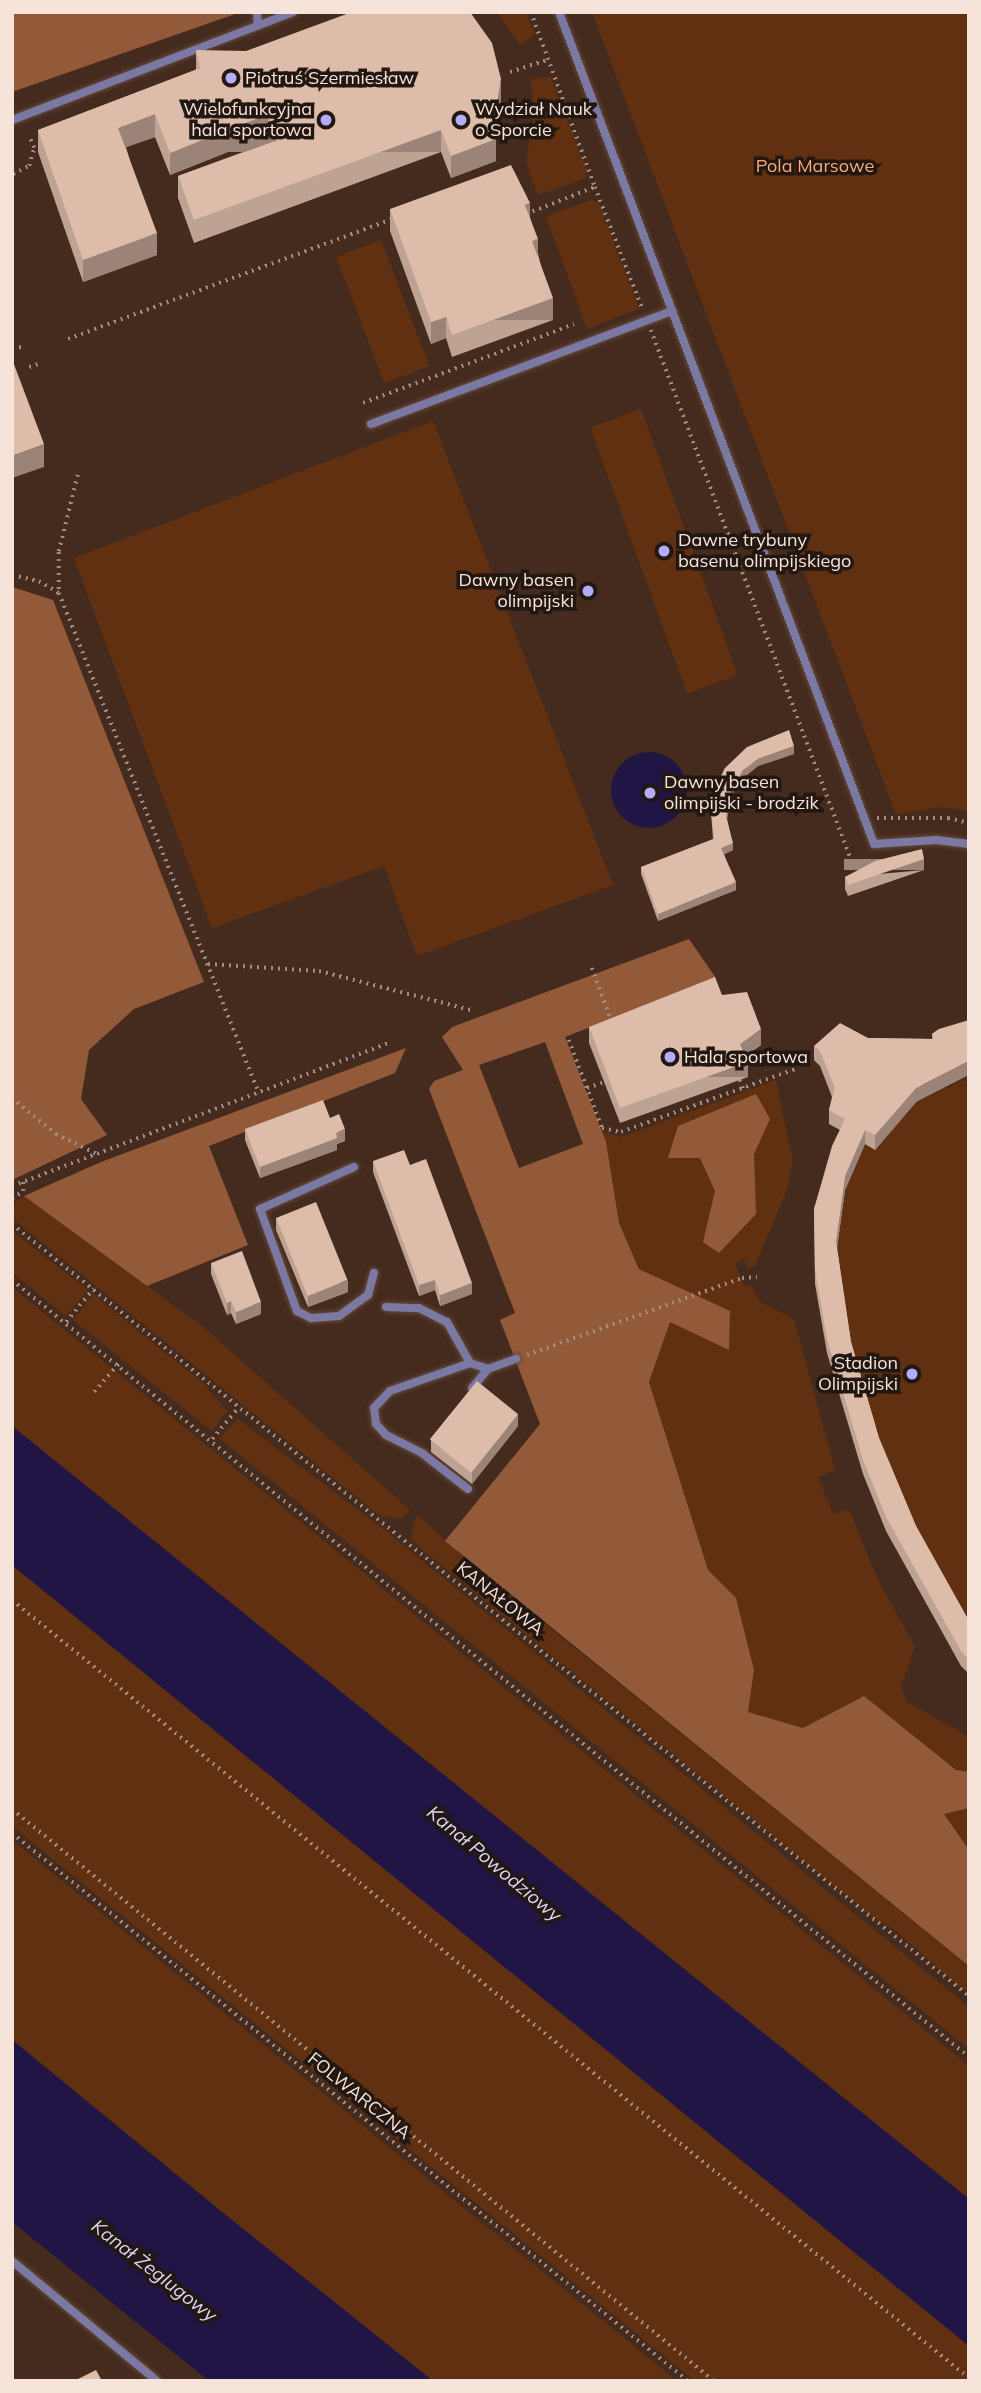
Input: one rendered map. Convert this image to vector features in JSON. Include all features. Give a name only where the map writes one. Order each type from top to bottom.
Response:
[{"type":"lane","points":[[257,12],[258,26]]},
{"type":"lane","points":[[12,120],[293,12]]},
{"type":"lane","points":[[559,12],[874,844],[936,840],[969,844]]},
{"type":"lane","points":[[371,424],[671,311]]},
{"type":"lane","points":[[354,1167],[260,1209],[297,1311],[311,1318],[339,1316],[368,1295],[374,1273]]},
{"type":"lane","points":[[386,1307],[419,1308],[447,1322],[470,1363]]},
{"type":"lane","points":[[463,1400],[488,1369],[516,1359]]},
{"type":"lane","points":[[468,1489],[422,1452],[399,1445],[376,1424],[374,1408],[379,1399],[408,1383],[470,1363],[488,1369]]},
{"type":"lane","points":[[422,1452],[430,1442]]},
{"type":"lane","points":[[12,2261],[157,2381]]},
{"type":"path","points":[[531,12],[852,862]]},
{"type":"path","points":[[510,72],[549,60]]},
{"type":"path","points":[[13,174],[29,166],[34,148],[29,136]]},
{"type":"path","points":[[519,217],[595,187]]},
{"type":"path","points":[[68,339],[405,215]]},
{"type":"path","points":[[363,404],[574,324]]},
{"type":"path","points":[[12,348],[21,347]]},
{"type":"path","points":[[29,367],[38,364]]},
{"type":"path","points":[[78,475],[59,552],[59,593],[259,1093]]},
{"type":"path","points":[[12,575],[38,581],[59,593]]},
{"type":"path","points":[[866,822],[885,816],[969,823]]},
{"type":"path","points":[[208,964],[319,971],[475,1011]]},
{"type":"path","points":[[593,968],[615,1030]]},
{"type":"path","points":[[569,1040],[602,1128],[621,1132],[795,1069]]},
{"type":"path","points":[[12,1186],[392,1042]]},
{"type":"path","points":[[740,1080],[743,1087]]},
{"type":"path","points":[[587,1088],[604,1082]]},
{"type":"path","points":[[12,1098],[56,1134],[99,1154]]},
{"type":"path","points":[[648,1115],[650,1121]]},
{"type":"path","points":[[12,1199],[23,1191],[23,1181]]},
{"type":"path","name":"KANAŁOWA","points":[[12,1224],[969,1996]]},
{"type":"path","points":[[516,1359],[742,1278],[757,1277]]},
{"type":"path","points":[[12,1280],[119,1363],[969,2057]]},
{"type":"path","points":[[66,1322],[93,1289]]},
{"type":"path","points":[[94,1392],[119,1363]]},
{"type":"path","points":[[212,1439],[239,1407]]},
{"type":"path","points":[[12,1600],[969,2378]]},
{"type":"path","points":[[12,1809],[714,2381]]},
{"type":"path","name":"FOLWARCZNA","points":[[12,1833],[688,2381]]},
{"type":"green space","points":[[497,12],[526,12],[535,34],[520,45]]},
{"type":"green space","name":"Pola Marsowe","points":[[592,12],[969,12],[969,811],[942,807],[896,814]]},
{"type":"green space","points":[[551,77],[587,171],[584,179],[538,195],[526,162],[534,114],[531,79]]},
{"type":"green space","points":[[592,200],[599,204],[639,309],[587,329],[546,216]]},
{"type":"green space","points":[[381,240],[429,366],[385,383],[336,257]]},
{"type":"green space","name":"Dawne trybuny basenu olimpijskiego","points":[[641,409],[738,675],[687,693],[590,427]]},
{"type":"green space","points":[[433,421],[613,885],[417,956],[384,866],[212,928],[74,558]]},
{"type":"green space","name":"Stadion Olimpijski","points":[[969,1078],[969,1637],[895,1492],[851,1356],[836,1256],[846,1187],[865,1144],[875,1149],[916,1102]]},
{"type":"green space","points":[[776,1080],[793,1162],[786,1192],[755,1266],[748,1269],[744,1259],[735,1263],[744,1286],[751,1285],[760,1302],[794,1319],[835,1470],[818,1477],[833,1514],[849,1509],[877,1578],[915,1647],[901,1686],[907,1702],[969,1737],[969,1772],[956,1770],[864,1696],[803,1728],[748,1712],[754,1670],[736,1598],[708,1570],[649,1382],[670,1322],[729,1350],[730,1312],[640,1269],[619,1223],[601,1131],[621,1137]]},
{"type":"green space","points":[[24,1196],[202,1326],[410,1510],[400,1519],[379,1515],[12,1218],[12,1205]]},
{"type":"green space","points":[[12,1231],[88,1290],[66,1316],[12,1273]]},
{"type":"green space","points":[[12,1287],[969,2066],[969,2199],[12,1426]]},
{"type":"green space","points":[[93,1294],[204,1384],[227,1411],[212,1431],[73,1320]]},
{"type":"green space","points":[[238,1419],[387,1532],[969,2007],[969,2049],[219,1438]]},
{"type":"green space","points":[[417,1515],[477,1569],[969,1966],[969,1995],[895,1930],[874,1918],[418,1546],[410,1537]]},
{"type":"green space","points":[[12,1565],[969,2346],[969,2381],[695,2381],[12,1826]]},
{"type":"green space","points":[[969,1808],[969,1850],[944,1814]]},
{"type":"green space","points":[[12,1840],[677,2381],[433,2381],[227,2216],[12,2039]]},
{"type":"shaded area","points":[[12,12],[241,12],[12,92]]},
{"type":"shaded area","points":[[12,587],[53,600],[204,982],[134,1009],[89,1050],[81,1099],[107,1135],[12,1180]]},
{"type":"shaded area","points":[[689,939],[716,978],[565,1037],[606,1142],[619,1223],[639,1269],[730,1311],[729,1350],[670,1322],[649,1382],[708,1570],[736,1598],[754,1670],[748,1712],[803,1728],[864,1696],[956,1770],[969,1772],[969,1808],[944,1814],[969,1850],[969,1966],[445,1541],[540,1424],[500,1320],[515,1313],[429,1089],[434,1081],[463,1070],[442,1037],[452,1027]],"holes":[[[545,1042],[583,1144],[519,1168],[479,1065]]]},
{"type":"shaded area","points":[[406,1048],[395,1073],[209,1146],[248,1245],[147,1286],[24,1196],[101,1162]]},
{"type":"shaded area","points":[[756,1094],[770,1119],[754,1154],[756,1214],[719,1253],[703,1242],[715,1191],[700,1158],[668,1158],[678,1126]]},
{"type":"water","points":[[649,752],[663,755],[676,763],[684,776],[687,790],[684,804],[676,817],[663,825],[649,828],[635,825],[622,817],[614,804],[611,790],[614,776],[622,763],[635,755]]},
{"type":"water","name":"Kanał Powodziowy","points":[[12,1426],[969,2199],[969,2346],[12,1565]]},
{"type":"water","name":"Kanał Żeglugowy","points":[[12,2040],[433,2381],[209,2381],[12,2222]]},
{"type":"building","points":[[352,12],[470,12],[492,43],[501,79],[493,130],[496,139],[451,156],[441,130],[194,220],[178,176],[278,140],[268,114],[170,153],[155,114],[118,128],[157,233],[83,260],[38,130],[200,68],[196,50],[246,51]]},
{"type":"building","points":[[511,165],[530,203],[525,205],[538,239],[532,241],[553,298],[452,335],[446,317],[431,322],[390,209]]},
{"type":"building","points":[[12,359],[44,444],[12,456]]},
{"type":"building","points":[[789,730],[794,746],[758,759],[743,770],[732,788],[726,816],[733,843],[721,848],[736,882],[658,914],[641,867],[714,839],[710,800],[725,768],[747,747]]},
{"type":"building","points":[[922,849],[924,859],[848,885],[845,877],[875,861]]},
{"type":"building","name":"Hala sportowa","points":[[715,977],[722,995],[747,992],[761,1029],[740,1044],[748,1062],[620,1108],[589,1027]]},
{"type":"building","points":[[969,1020],[969,1061],[916,1088],[875,1135],[865,1130],[845,1176],[836,1241],[851,1342],[879,1438],[916,1526],[969,1621],[969,1660],[961,1651],[886,1517],[863,1460],[827,1339],[815,1270],[814,1209],[832,1146],[845,1119],[829,1110],[835,1088],[820,1051],[814,1046],[840,1023],[868,1038],[934,1039],[932,1034],[939,1029]]},
{"type":"building","points":[[323,1100],[330,1118],[339,1114],[345,1129],[336,1133],[337,1138],[260,1167],[245,1129]]},
{"type":"building","points":[[404,1150],[410,1165],[426,1159],[472,1283],[440,1295],[435,1280],[419,1285],[373,1161]]},
{"type":"building","points":[[316,1202],[347,1280],[308,1296],[276,1218]]},
{"type":"building","points":[[242,1251],[261,1302],[236,1312],[231,1301],[227,1303],[211,1263]]},
{"type":"building","points":[[477,1381],[518,1414],[471,1473],[430,1439]]},
{"type":"building","points":[[96,2370],[102,2381],[74,2381]]},
{"type":"place","name":"Piotruś Szermiesław","points":[[231,78]]},
{"type":"place","name":"Wielofunkcyjna hala sportowa","points":[[326,120]]},
{"type":"place","name":"Wydział Nauk o Sporcie","points":[[461,120]]},
{"type":"place","name":"Dawne trybuny basenu olimpijskiego","points":[[664,551]]},
{"type":"place","name":"Dawny basen olimpijski","points":[[588,591]]},
{"type":"place","name":"Dawny basen olimpijski - brodzik","points":[[650,793]]},
{"type":"place","name":"Hala sportowa","points":[[670,1057]]},
{"type":"place","name":"Stadion Olimpijski","points":[[912,1374]]}]
